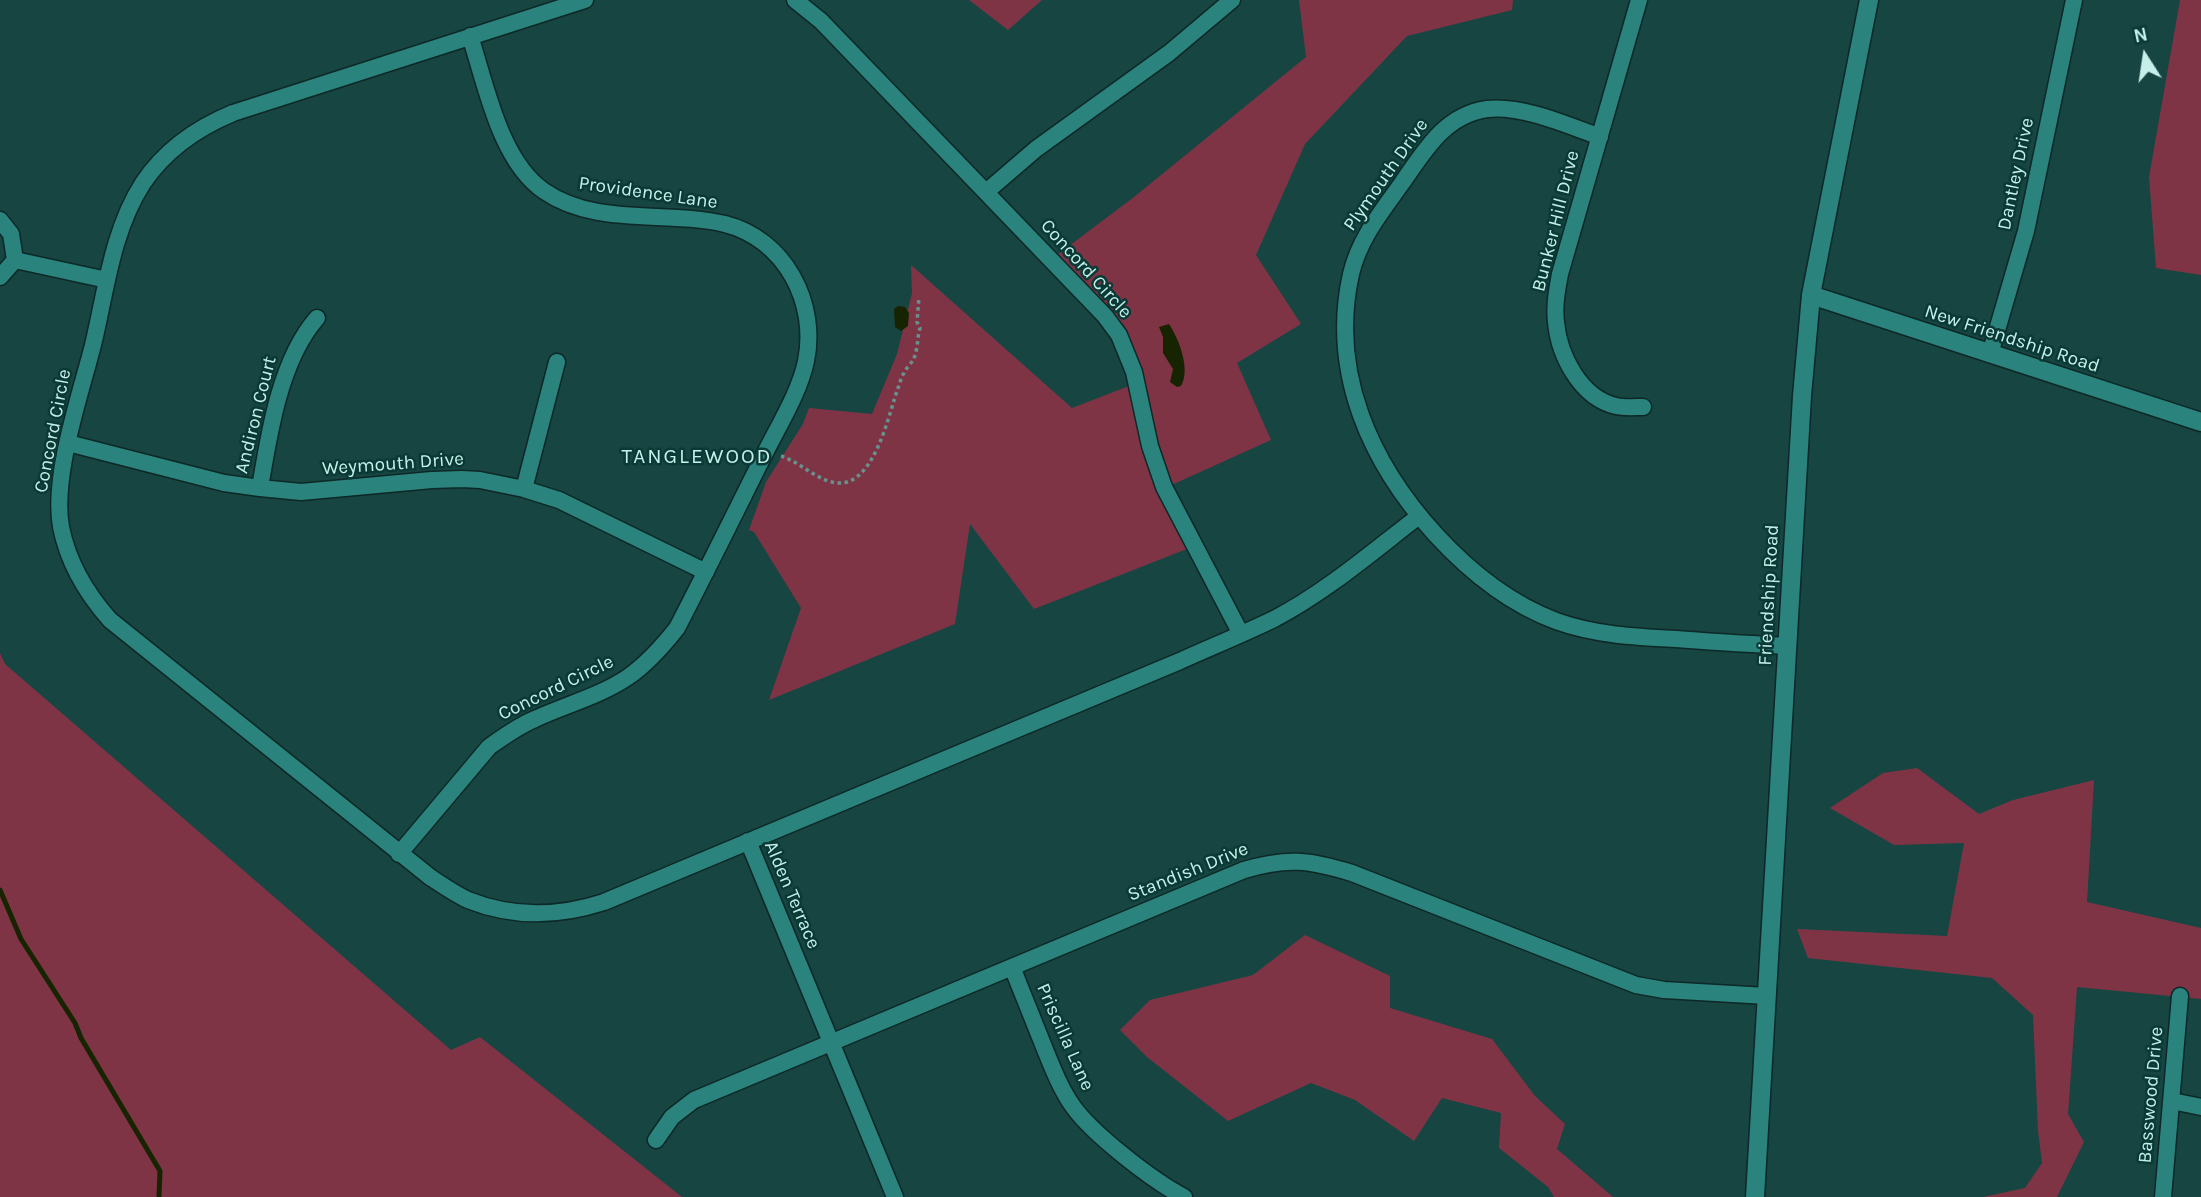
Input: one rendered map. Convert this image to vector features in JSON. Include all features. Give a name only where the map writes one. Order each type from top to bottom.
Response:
[{"type":"street","name":"Concord Circle","points":[[585,0],[233,113],[200,128],[163,158],[142,184],[127,214],[107,280],[68,443],[60,487],[61,526],[74,566],[98,607],[128,636],[399,854],[489,747],[532,720],[612,686],[642,666],[663,647],[677,628],[706,572]]},
{"type":"street","name":"Concord Circle","points":[[795,0],[821,21],[986,191],[1105,316],[1119,335],[1134,372],[1150,446],[1164,487],[1241,634]]},
{"type":"street","points":[[986,191],[1035,149],[1169,53],[1232,0]]},
{"type":"street","name":"Bunker Hill Drive","points":[[1639,0],[1594,135],[1560,274],[1556,295],[1556,322],[1559,340],[1568,362],[1584,388],[1598,399],[1617,407],[1643,407]]},
{"type":"street","name":"Friendship Road","points":[[1755,1197],[1801,396],[1811,295],[1869,0]]},
{"type":"street","name":"Dantley Drive","points":[[1990,354],[2026,231],[2074,0]]},
{"type":"street","name":"Providence Lane","points":[[470,36],[507,146],[524,173],[544,191],[583,210],[708,220],[732,226],[762,242],[786,265],[795,279],[807,317],[808,346],[803,375],[706,572]]},
{"type":"street","name":"Plymouth Drive","points":[[1594,135],[1522,112],[1499,109],[1469,113],[1453,121],[1431,141],[1368,232],[1357,255],[1345,305],[1345,345],[1351,383],[1363,424],[1393,482],[1419,516],[1456,557],[1487,583],[1516,602],[1556,621],[1587,631],[1618,636],[1787,646]]},
{"type":"street","points":[[0,220],[11,234],[15,260]]},
{"type":"street","points":[[15,260],[107,280]]},
{"type":"street","points":[[0,277],[15,260]]},
{"type":"street","name":"New Friendship Road","points":[[1811,295],[2201,422]]},
{"type":"street","name":"Andiron Court","points":[[260,488],[265,457],[290,361],[317,318]]},
{"type":"street","points":[[524,489],[557,362]]},
{"type":"street","name":"Weymouth Drive","points":[[68,443],[224,483],[301,492],[432,480],[480,480],[559,500],[706,572]]},
{"type":"street","points":[[748,841],[1274,619],[1345,573],[1419,516]]},
{"type":"street","name":"Alden Terrace","points":[[399,854],[468,900],[499,910],[538,915],[566,912],[604,902],[748,841],[895,1197]]},
{"type":"street","name":"Standish Drive","points":[[656,1140],[672,1117],[694,1100],[1244,870],[1287,861],[1324,864],[1352,873],[1636,985],[1664,990],[1767,996]]},
{"type":"street","name":"Priscilla Lane","points":[[1012,967],[1058,1080],[1073,1106],[1086,1122],[1107,1140],[1184,1197]]},
{"type":"street","name":"Basswood Drive","points":[[2164,1197],[2180,996]]},
{"type":"street","points":[[2172,1101],[2201,1107]]},
{"type":"path","points":[[766,452],[797,462],[816,476],[830,482],[849,482],[867,466],[880,445],[904,372],[913,361],[920,328],[916,322],[919,297]]},
{"type":"shaded area","points":[[969,0],[1042,0],[1008,30]]},
{"type":"shaded area","points":[[1299,0],[1513,0],[1512,10],[1407,36],[1305,144],[1256,255],[1301,324],[1237,363],[1271,440],[1167,487],[1197,545],[1034,609],[970,524],[955,624],[769,700],[801,608],[754,532],[749,530],[766,482],[803,424],[809,408],[872,414],[897,354],[912,293],[911,265],[1072,408],[1142,381],[1057,255],[1134,197],[1306,57]]},
{"type":"shaded area","points":[[2180,0],[2201,0],[2201,275],[2156,268],[2149,177]]},
{"type":"shaded area","points":[[898,306],[905,307],[909,313],[908,326],[901,331],[895,327],[894,309]]},
{"type":"shaded area","points":[[1169,324],[1180,346],[1184,363],[1184,379],[1181,386],[1177,387],[1170,382],[1173,369],[1163,353],[1163,337],[1159,327]]},
{"type":"shaded area","points":[[0,653],[5,664],[451,1050],[480,1037],[682,1197],[0,1197]]},
{"type":"shaded area","points":[[1917,768],[1979,814],[2013,800],[2094,780],[2087,902],[2201,928],[2201,999],[2077,987],[2068,1114],[2084,1142],[2057,1197],[1983,1197],[2025,1188],[2042,1163],[2033,1015],[1992,978],[1808,958],[1797,929],[1947,936],[1964,843],[1894,845],[1830,808],[1883,773]]},
{"type":"shaded area","points":[[1305,935],[1390,976],[1390,1008],[1492,1039],[1535,1096],[1565,1124],[1557,1149],[1613,1197],[1554,1197],[1548,1187],[1499,1148],[1501,1113],[1442,1098],[1414,1141],[1355,1100],[1311,1083],[1228,1121],[1147,1057],[1120,1030],[1150,1000],[1253,975]]},
{"type":"waterway","points":[[0,890],[21,939],[75,1023],[81,1038],[160,1171],[159,1197]]},
{"type":"district","name":"TANGLEWOOD","points":[[697,457]]}]
